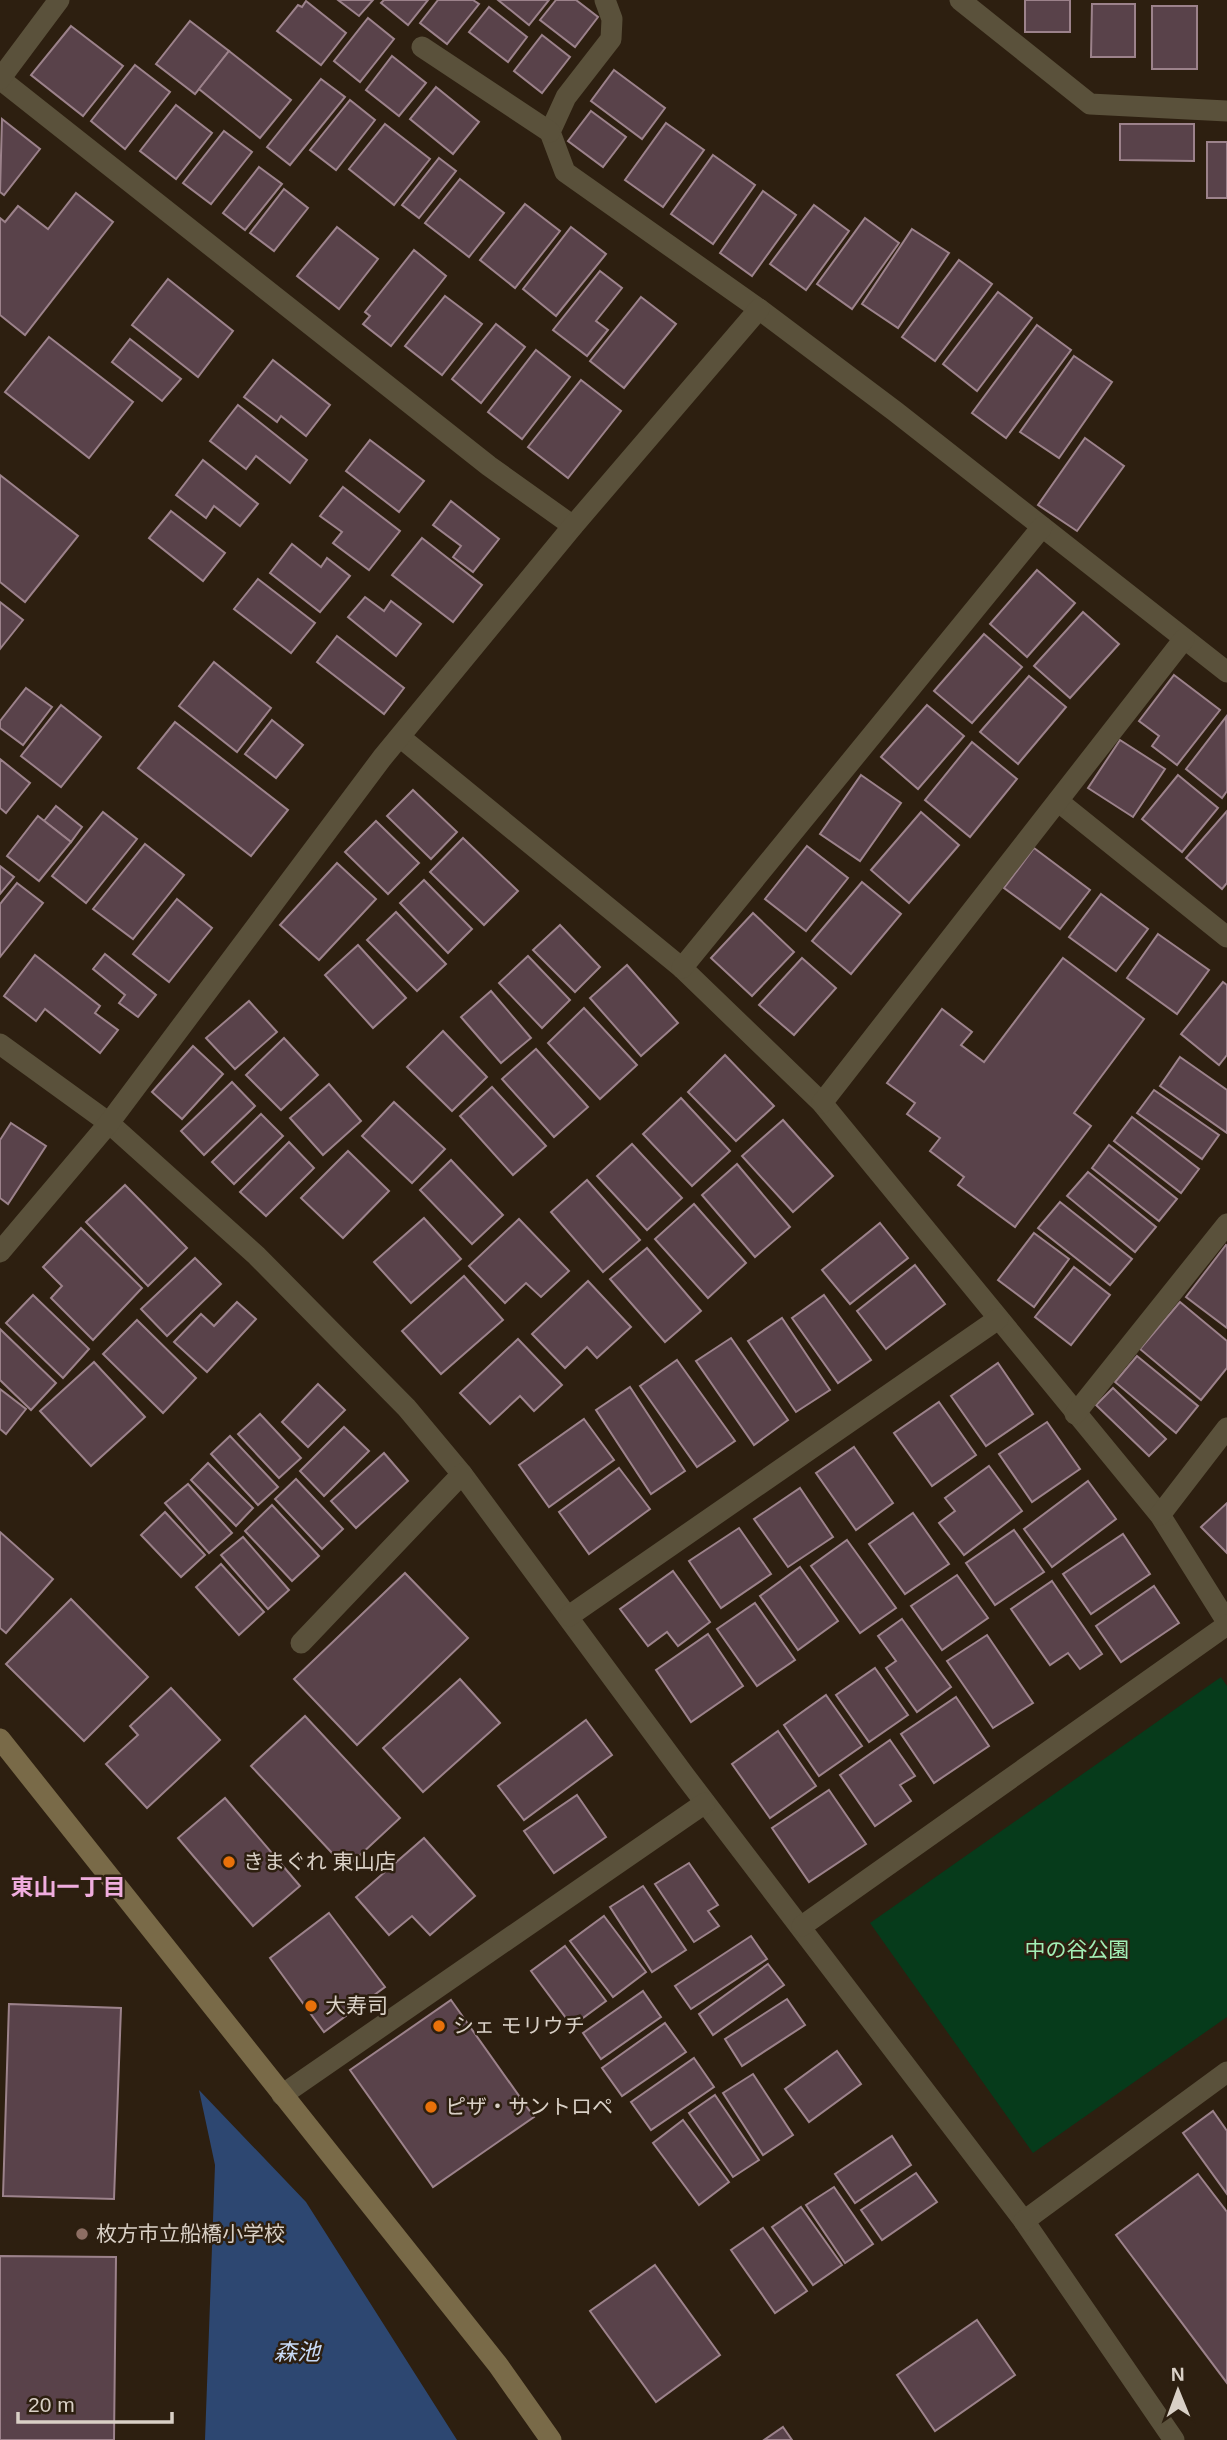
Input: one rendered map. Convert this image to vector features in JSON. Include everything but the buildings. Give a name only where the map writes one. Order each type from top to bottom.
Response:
[{"type":"street","points":[[59,0],[0,79],[489,466],[573,526]]},
{"type":"street","points":[[550,132],[566,97],[611,39],[612,19],[605,0]]},
{"type":"street","points":[[960,0],[1090,104],[1227,111]]},
{"type":"street","points":[[422,47],[550,132],[565,172],[759,309],[1227,672]]},
{"type":"street","points":[[0,1252],[109,1122],[382,758],[573,526],[759,309]]},
{"type":"street","points":[[682,968],[1042,527]]},
{"type":"street","points":[[822,1103],[1184,639]]},
{"type":"street","points":[[400,737],[682,968],[822,1103],[1160,1515],[1227,1624],[802,1926]]},
{"type":"street","points":[[1059,802],[1227,937]]},
{"type":"street","points":[[0,1044],[109,1122],[257,1256],[406,1408],[462,1474],[705,1802],[1024,2221],[1174,2440]]},
{"type":"street","points":[[1075,1414],[1227,1224]]},
{"type":"street","points":[[569,1616],[999,1320]]},
{"type":"street","points":[[1160,1515],[1227,1428]]},
{"type":"street","points":[[301,1643],[462,1474]]},
{"type":"street","points":[[0,1739],[498,2365],[551,2440]]},
{"type":"street","points":[[282,2095],[705,1802]]},
{"type":"street","points":[[1024,2221],[1227,2072]]},
{"type":"green space","name":"中の谷公園","points":[[1221,1677],[1227,1686],[1227,2017],[1033,2153],[870,1923]]},
{"type":"water","name":"森池","points":[[199,2090],[306,2202],[457,2440],[205,2440],[215,2165]]},
{"type":"place","name":"きまぐれ 東山店","points":[[229,1862]]},
{"type":"place","name":"大寿司","points":[[311,2006]]},
{"type":"place","name":"シェ モリウチ","points":[[439,2026]]},
{"type":"place","name":"ピザ・サントロペ","points":[[431,2107]]},
{"type":"place","name":"枚方市立船橋小学校","points":[[82,2234]]},
{"type":"district","name":"東山一丁目","points":[[68,1887]]}]
